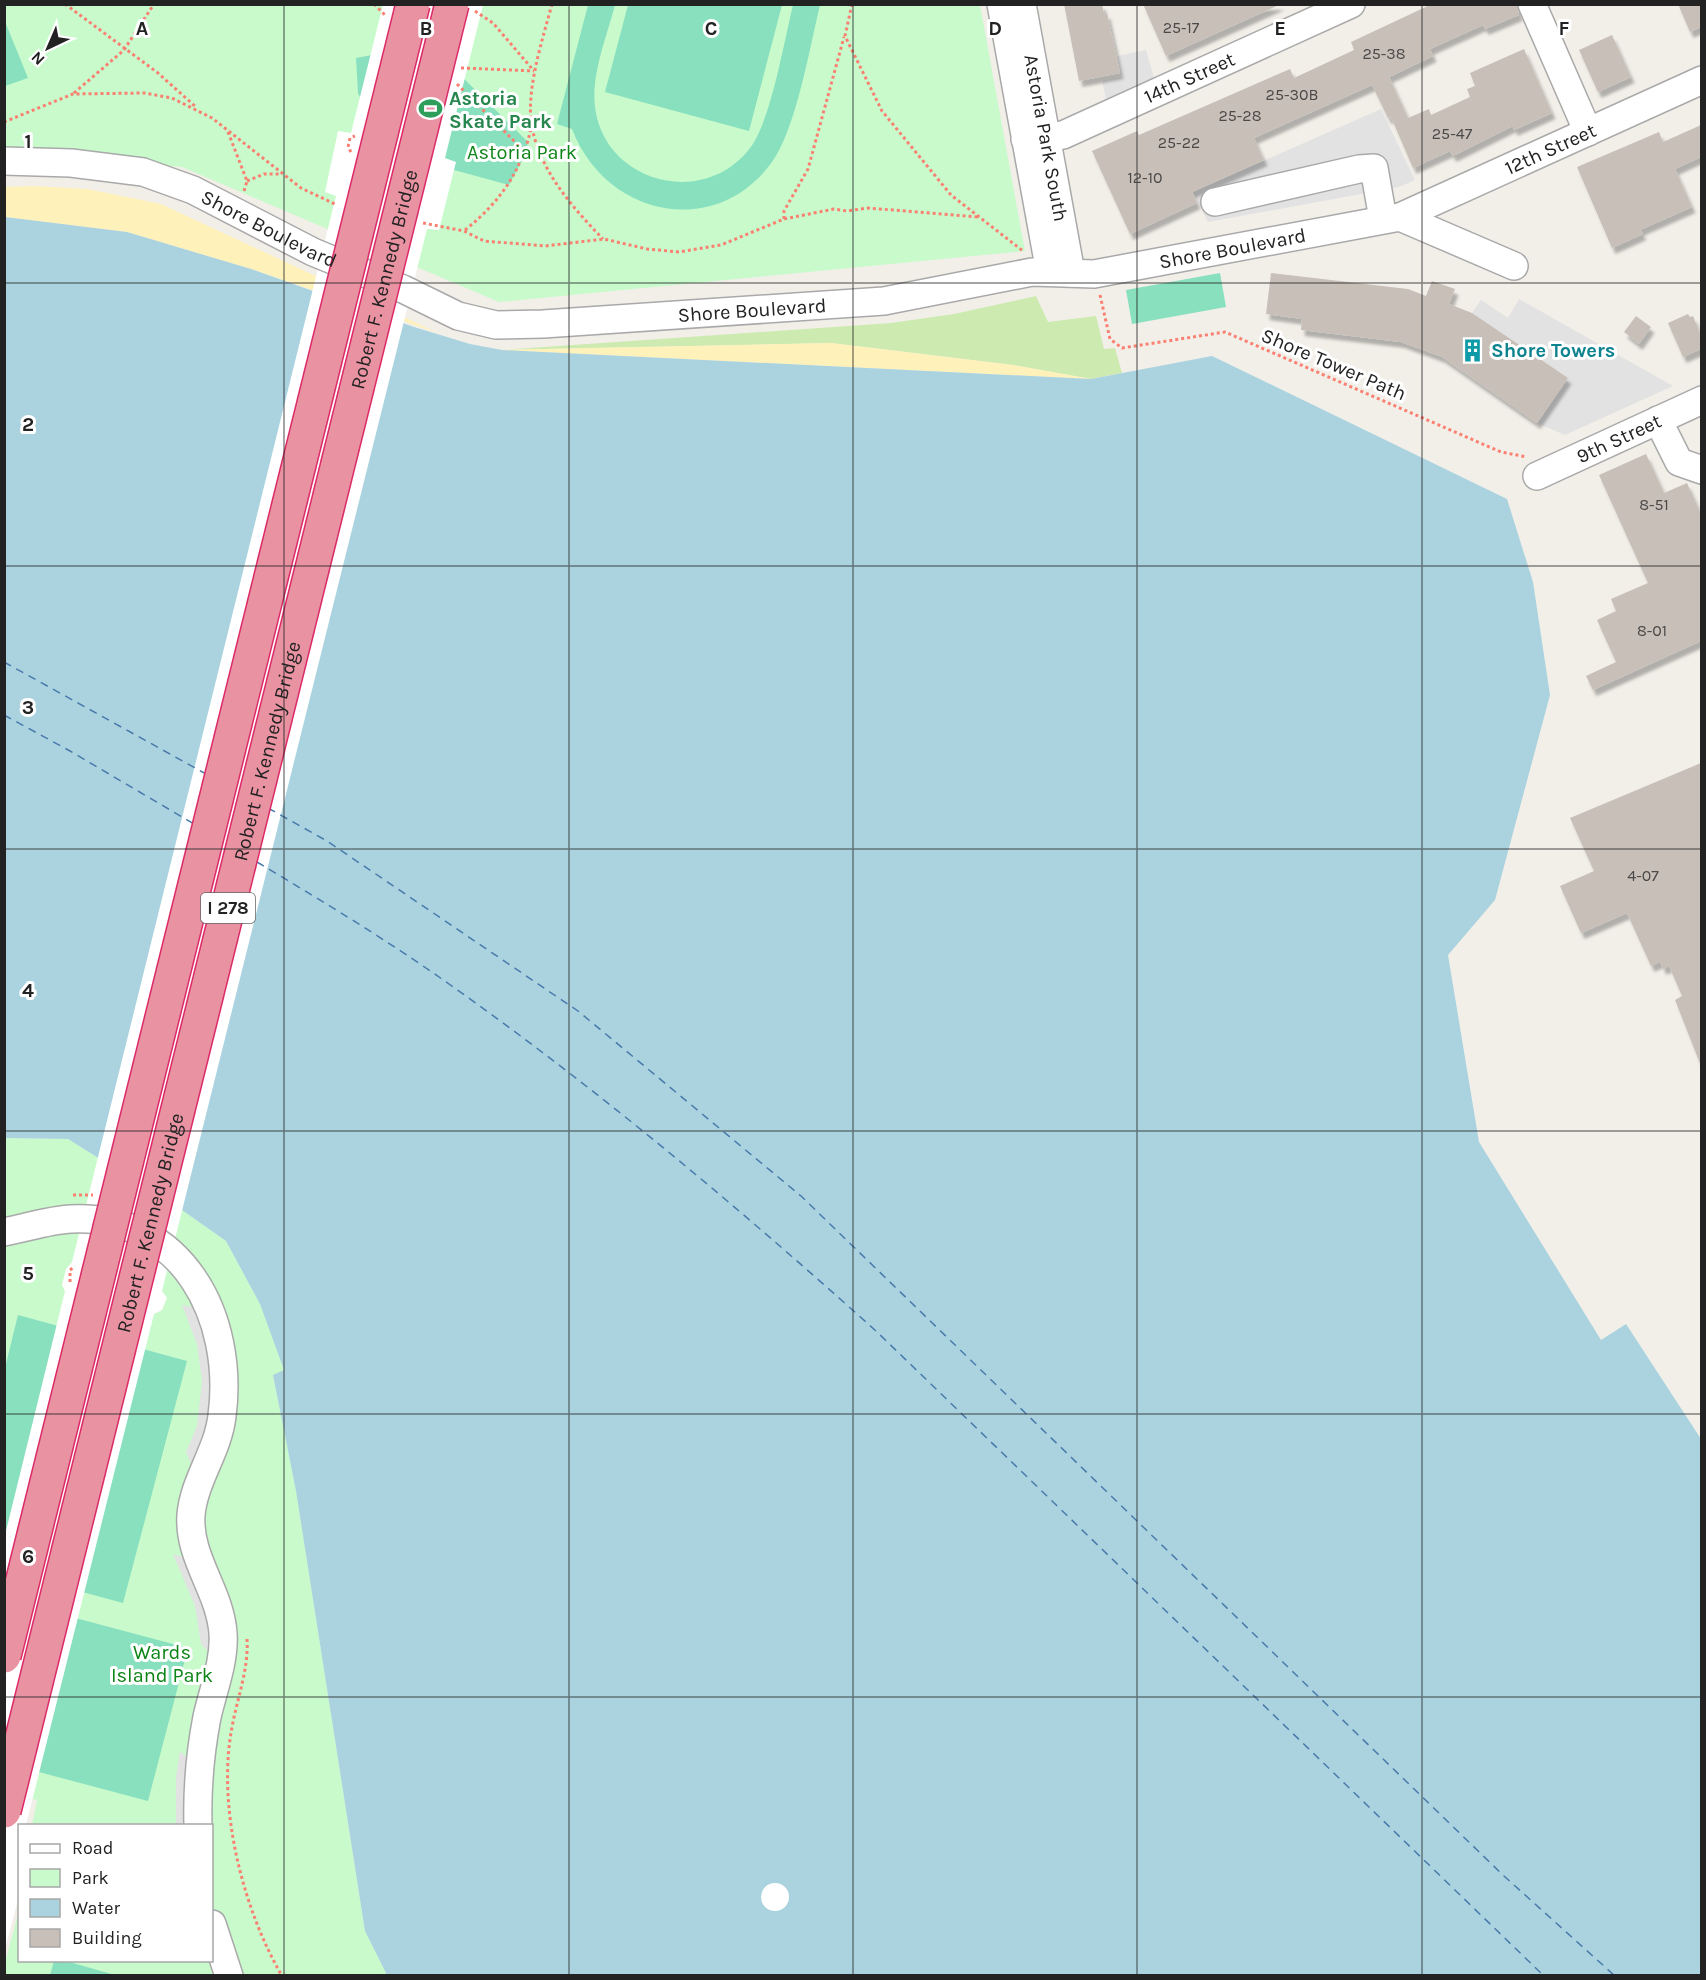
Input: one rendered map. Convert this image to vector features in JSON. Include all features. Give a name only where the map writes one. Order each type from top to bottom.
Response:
[{"type":"highway","name":"Robert F. Kennedy Bridge","points":[[4,1656],[413,4]]},
{"type":"highway","name":"Robert F. Kennedy Bridge","points":[[4,1811],[452,4]]},
{"type":"street","name":"Astoria Park South","points":[[1001,4],[1036,138]]},
{"type":"street","name":"Astoria Park South","points":[[1022,4],[1036,138],[1039,265]]},
{"type":"street","name":"14th Street","points":[[1036,138],[1067,133],[1351,4]]},
{"type":"street","points":[[1532,4],[1588,132]]},
{"type":"street","name":"12th Street","points":[[1392,218],[1701,80]]},
{"type":"street","name":"Shore Boulevard","points":[[4,162],[70,163],[143,172],[193,190],[313,252],[403,289],[458,316],[496,325],[543,324],[884,301],[1039,265],[1094,274],[1392,218]]},
{"type":"street","points":[[1215,201],[1359,169],[1374,168],[1392,218],[1514,266]]},
{"type":"street","name":"9th Street","points":[[1533,467],[1658,420],[1701,400]]},
{"type":"street","points":[[1658,420],[1678,462],[1701,470]]},
{"type":"street","points":[[4,1232],[70,1219],[105,1221],[139,1232],[175,1256],[201,1289],[211,1309],[224,1367],[222,1417],[218,1438],[195,1496],[192,1523],[197,1560],[216,1601],[223,1632],[221,1661],[202,1745],[198,1824]]},
{"type":"street","points":[[213,1927],[229,1976]]},
{"type":"path","points":[[65,4],[158,73],[199,110],[248,144],[301,188],[343,207]]},
{"type":"path","points":[[4,122],[73,94],[124,50],[154,4]]},
{"type":"path","points":[[466,4],[493,23],[534,71]]},
{"type":"path","points":[[464,231],[489,211],[509,185],[526,153],[532,126],[534,71],[552,4]]},
{"type":"path","points":[[784,219],[784,211],[808,169],[852,4]]},
{"type":"path","points":[[845,36],[882,111],[951,195],[1039,265]]},
{"type":"path","points":[[451,67],[534,71]]},
{"type":"path","points":[[73,94],[144,93],[172,98],[199,110]]},
{"type":"path","points":[[532,126],[543,158],[557,184],[576,210],[604,239]]},
{"type":"path","points":[[227,131],[240,158],[246,181],[243,194]]},
{"type":"path","points":[[246,181],[264,174],[282,174]]},
{"type":"path","points":[[422,223],[464,231],[484,242],[546,246],[604,239],[647,249],[679,252],[721,245],[784,219],[834,208],[847,211],[868,208],[978,217]]},
{"type":"path","name":"Shore Tower Path","points":[[1099,290],[1110,339],[1122,348],[1225,332],[1533,467]]},
{"type":"green space","name":"Astoria Park","points":[[4,5],[980,5],[1025,251],[499,302],[182,167],[5,152]]},
{"type":"green space","points":[[588,5],[615,5],[600,55],[595,82],[595,107],[602,133],[617,154],[636,169],[659,179],[683,182],[708,178],[731,167],[750,148],[758,136],[770,100],[793,5],[820,5],[795,109],[781,147],[772,162],[748,187],[721,202],[692,209],[663,208],[635,199],[609,182],[588,159],[572,129],[557,124]]},
{"type":"green space","points":[[628,5],[782,5],[749,131],[605,92]]},
{"type":"green space","points":[[4,19],[28,78],[5,86],[4,86]]},
{"type":"green space","name":"Astoria Skate Park","points":[[429,44],[528,142],[526,153],[509,185],[454,170],[374,126],[358,93],[356,58]]},
{"type":"green space","points":[[1220,273],[1226,307],[1132,324],[1126,290]]},
{"type":"green space","points":[[1036,296],[1048,322],[1096,316],[1104,349],[1115,348],[1122,373],[1091,379],[1013,365],[831,343],[501,350],[891,323],[954,314]]},
{"type":"green space","name":"Wards Island Park","points":[[5,1138],[68,1139],[182,1210],[226,1241],[260,1304],[284,1370],[273,1375],[296,1491],[365,1931],[387,1975],[5,1975],[5,1963],[18,1914],[18,1962],[213,1962],[213,1824],[32,1824],[37,1800],[5,1793]]},
{"type":"green space","points":[[18,1315],[187,1361],[123,1603],[5,1571],[5,1368]]},
{"type":"green space","points":[[4,1599],[188,1648],[148,1801],[5,1763]]},
{"type":"green space","points":[[54,1962],[70,1962],[115,1975],[50,1975]]},
{"type":"sand","points":[[4,187],[87,189],[161,204],[438,333],[251,269],[127,232],[5,217]]},
{"type":"sand","points":[[831,343],[1013,365],[1091,379],[501,350]]},
{"type":"shaded area","points":[[1146,50],[1154,78],[1106,99],[1102,81],[1121,77],[1117,56]]},
{"type":"shaded area","points":[[1381,109],[1415,180],[1399,187],[1208,222],[1193,192]]},
{"type":"shaded area","points":[[1519,299],[1673,386],[1565,435],[1537,423],[1567,378],[1472,313],[1481,300],[1508,318]]},
{"type":"shaded area","points":[[182,1305],[199,1308],[218,1384],[195,1473],[186,1452],[197,1426],[202,1381],[197,1344]]},
{"type":"shaded area","points":[[173,1554],[188,1559],[207,1599],[213,1656],[201,1644],[195,1606]]},
{"type":"shaded area","points":[[180,1751],[193,1763],[191,1824],[176,1824],[176,1777]]},
{"type":"water","points":[[5,217],[127,232],[251,269],[414,327],[470,344],[502,350],[1091,379],[1212,356],[1507,499],[1533,582],[1550,695],[1495,900],[1448,955],[1479,1142],[1601,1340],[1626,1324],[1701,1439],[1701,1975],[387,1975],[365,1931],[296,1491],[273,1375],[284,1370],[260,1304],[226,1241],[182,1210],[68,1139],[5,1138]]},
{"type":"pier","points":[[383,5],[483,5],[445,158],[456,162],[439,230],[427,229],[162,1291],[167,1298],[162,1310],[154,1314],[26,1824],[18,1824],[18,1900],[5,1949],[5,1535],[65,1291],[62,1285],[66,1269],[72,1262],[336,196],[325,192],[338,131],[351,133]]},
{"type":"pier","points":[[775,1883],[785,1887],[789,1897],[785,1907],[775,1911],[765,1907],[761,1897],[765,1887]]},
{"type":"building","points":[[1064,4],[1102,4],[1104,14],[1107,13],[1120,73],[1079,81]]},
{"type":"building","points":[[1143,4],[1281,4],[1166,56]]},
{"type":"building","points":[[1432,4],[1517,4],[1519,15],[1485,29],[1483,25],[1430,49],[1433,56],[1389,77],[1408,118],[1429,109],[1431,115],[1470,97],[1467,89],[1475,86],[1470,73],[1524,49],[1552,113],[1514,130],[1513,126],[1453,156],[1450,151],[1413,168],[1391,117],[1388,118],[1372,85],[1254,138],[1264,160],[1192,192],[1197,203],[1130,234],[1092,151],[1137,131],[1139,135],[1290,69],[1294,78],[1354,50],[1351,42]]},
{"type":"building","points":[[1678,4],[1701,4],[1701,27],[1690,32]]},
{"type":"building","points":[[1612,35],[1631,77],[1598,92],[1579,50]]},
{"type":"building","points":[[1701,125],[1701,157],[1675,169],[1692,207],[1640,230],[1643,234],[1612,248],[1577,167],[1659,132],[1663,142]]},
{"type":"building","name":"Shore Towers","points":[[1271,273],[1408,289],[1426,296],[1432,281],[1455,289],[1449,304],[1472,313],[1568,378],[1537,423],[1442,357],[1401,342],[1301,330],[1302,319],[1266,314]]},
{"type":"building","points":[[1688,314],[1690,317],[1693,316],[1701,336],[1701,349],[1683,357],[1668,323]]},
{"type":"building","points":[[1636,316],[1651,327],[1639,344],[1624,332]]},
{"type":"building","points":[[1646,454],[1664,493],[1687,483],[1701,514],[1701,641],[1593,690],[1586,676],[1616,662],[1597,620],[1616,611],[1611,599],[1648,583],[1599,475]]},
{"type":"building","points":[[1701,763],[1701,1066],[1675,1000],[1682,996],[1669,966],[1663,969],[1660,962],[1651,966],[1627,913],[1581,933],[1560,886],[1594,871],[1570,818]]},
{"type":"ferry route","points":[[4,662],[206,774]]},
{"type":"ferry route","points":[[4,715],[194,824]]},
{"type":"ferry route","points":[[268,808],[327,841],[578,1011],[801,1196],[1504,1876],[1615,1976]]},
{"type":"ferry route","points":[[257,862],[402,952],[505,1024],[614,1108],[773,1240],[876,1331],[1544,1976]]},
{"type":"place","name":"Astoria Skate Park","points":[[431,109]]},
{"type":"place","name":"Shore Towers","points":[[1473,350]]}]
